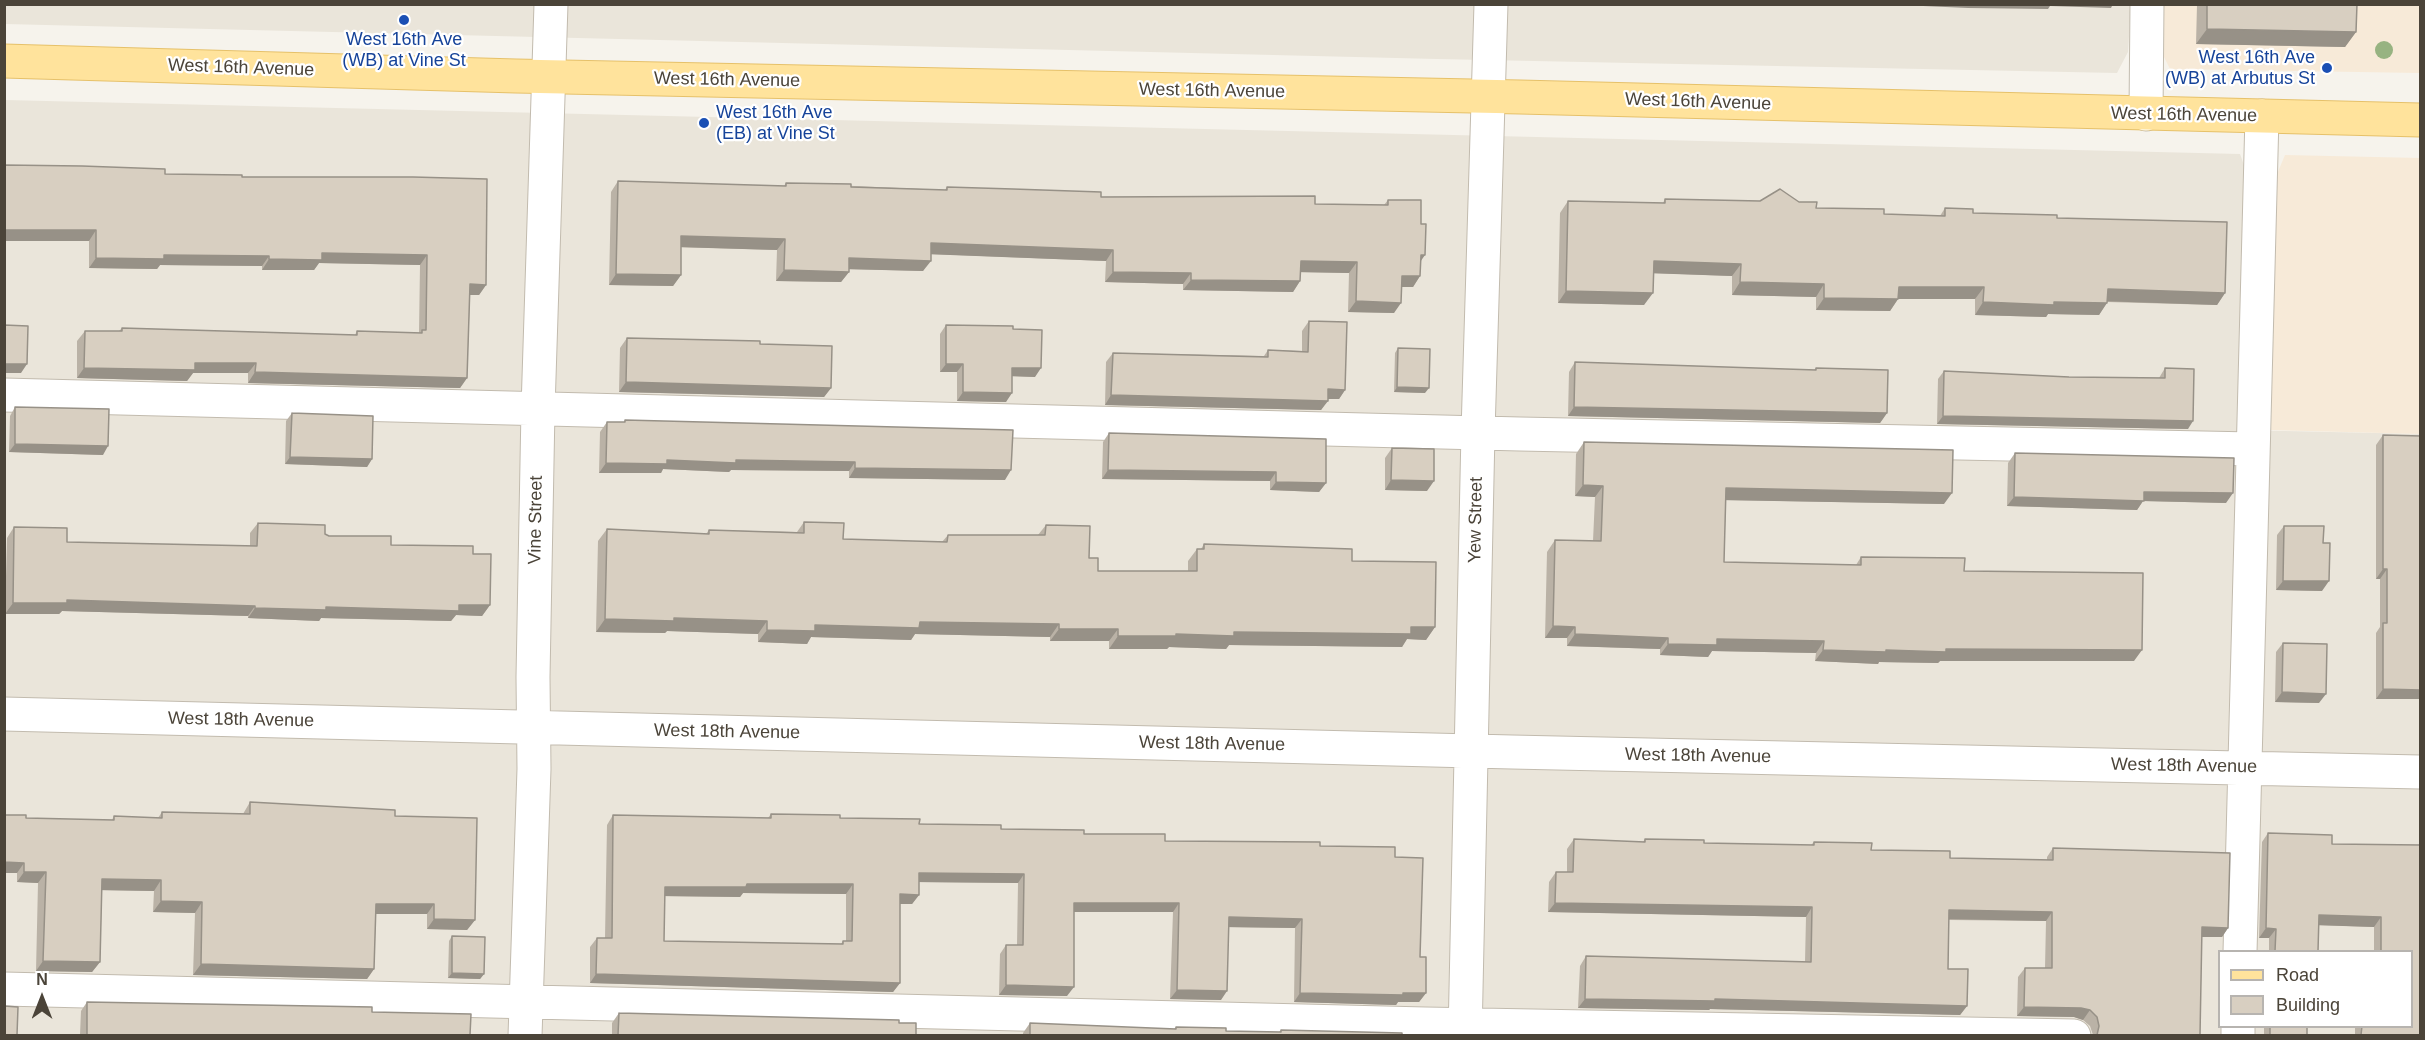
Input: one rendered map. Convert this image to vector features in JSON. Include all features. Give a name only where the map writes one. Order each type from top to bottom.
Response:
[{"type":"main road","name":"West 16th Avenue","points":[[4,61],[2421,120]]},
{"type":"street","name":"Vine Street","points":[[525,1035],[534,769],[538,409],[551,4]]},
{"type":"street","name":"Yew Street","points":[[1465,1030],[1478,432],[1491,4]]},
{"type":"street","points":[[2145,114],[2147,4]]},
{"type":"street","points":[[2240,950],[2262,116]]},
{"type":"street","points":[[4,395],[1478,432],[2252,448]]},
{"type":"street","name":"West 18th Avenue","points":[[4,714],[2421,772]]},
{"type":"street","points":[[4,990],[526,1002],[1465,1030],[2074,1035]]},
{"type":"shaded area","points":[[5,4],[2131,5],[2128,52],[2117,73],[5,24]]},
{"type":"shaded area","points":[[2160,5],[2420,5],[2420,73],[2170,69],[2160,49]]},
{"type":"shaded area","points":[[5,100],[2240,154],[2248,176],[2240,430],[2420,434],[2420,1035],[5,1036]]},
{"type":"shaded area","points":[[2285,155],[2420,158],[2420,434],[2271,430],[2277,174]]},
{"type":"building","points":[[2207,4],[2357,4],[2356,32],[2207,29]]},
{"type":"building","points":[[4,165],[165,169],[165,174],[242,175],[242,177],[487,179],[486,285],[470,284],[467,378],[255,372],[256,363],[195,363],[195,370],[84,368],[85,331],[122,331],[122,328],[357,335],[357,331],[422,333],[422,330],[426,330],[427,255],[322,253],[322,260],[269,259],[269,256],[164,255],[164,259],[96,258],[96,230],[4,230]]},
{"type":"building","points":[[618,181],[786,186],[786,183],[851,184],[851,187],[947,190],[947,187],[1013,189],[1101,192],[1101,197],[1315,196],[1315,204],[1388,205],[1388,200],[1421,200],[1421,224],[1426,224],[1425,255],[1421,255],[1420,276],[1402,276],[1401,303],[1356,301],[1357,262],[1301,261],[1300,281],[1191,280],[1191,273],[1113,272],[1113,250],[931,243],[931,261],[849,258],[849,272],[784,270],[785,239],[681,236],[681,275],[616,274]]},
{"type":"building","points":[[1780,189],[1799,202],[1817,202],[1816,208],[1884,209],[1884,214],[1945,216],[1945,208],[1973,209],[1973,213],[2057,215],[2057,218],[2227,222],[2225,293],[2108,289],[2107,303],[2054,302],[2054,305],[1983,302],[1984,287],[1899,287],[1898,299],[1824,298],[1824,284],[1740,282],[1741,264],[1654,261],[1653,293],[1566,291],[1568,201],[1665,203],[1665,199],[1760,201]]},
{"type":"building","points":[[1309,321],[1347,322],[1345,390],[1328,389],[1328,401],[1111,395],[1113,353],[1268,357],[1268,350],[1308,352]]},
{"type":"building","points":[[4,325],[28,326],[27,364],[4,364]]},
{"type":"building","points":[[946,325],[1013,326],[1013,329],[1042,330],[1041,368],[1012,368],[1012,393],[963,392],[963,364],[946,364]]},
{"type":"building","points":[[627,338],[760,341],[760,344],[832,346],[831,388],[626,382]]},
{"type":"building","points":[[1398,348],[1430,349],[1429,388],[1397,387]]},
{"type":"building","points":[[1575,362],[1816,370],[1816,368],[1888,370],[1887,413],[1574,407]]},
{"type":"building","points":[[2165,368],[2194,369],[2193,421],[1943,416],[1944,371],[2069,377],[2165,378]]},
{"type":"building","points":[[15,407],[109,409],[108,446],[15,444]]},
{"type":"building","points":[[292,413],[373,416],[372,459],[290,457]]},
{"type":"building","points":[[625,420],[1013,430],[1011,470],[855,468],[855,462],[736,460],[736,463],[667,460],[667,464],[606,463],[607,422],[625,422]]},
{"type":"building","points":[[1109,433],[1326,439],[1326,483],[1276,482],[1276,472],[1108,470]]},
{"type":"building","points":[[2383,435],[2421,436],[2421,690],[2383,689],[2383,623],[2387,623],[2387,569],[2383,569]]},
{"type":"building","points":[[1584,442],[1953,450],[1952,493],[1726,488],[1724,562],[1861,565],[1861,557],[1965,558],[1964,571],[2143,573],[2142,650],[1946,649],[1946,652],[1886,650],[1886,652],[1823,650],[1824,641],[1717,639],[1717,645],[1668,644],[1668,638],[1575,634],[1575,627],[1553,626],[1555,540],[1601,541],[1603,486],[1583,485]]},
{"type":"building","points":[[1392,448],[1434,449],[1434,481],[1391,480]]},
{"type":"building","points":[[2015,453],[2234,458],[2233,493],[2144,492],[2144,501],[2014,497]]},
{"type":"building","points":[[804,522],[844,523],[843,539],[947,542],[948,535],[1045,535],[1046,525],[1090,526],[1089,558],[1098,558],[1098,571],[1197,571],[1197,549],[1204,549],[1204,544],[1352,549],[1352,561],[1436,562],[1435,627],[1411,627],[1411,634],[1234,632],[1234,636],[1176,634],[1176,636],[1118,636],[1118,629],[1059,629],[1059,624],[920,622],[919,628],[815,625],[815,631],[767,630],[767,621],[674,618],[674,621],[605,619],[607,529],[709,534],[709,530],[804,533]]},
{"type":"building","points":[[258,523],[325,525],[325,534],[329,536],[391,536],[391,545],[473,546],[473,554],[491,554],[490,605],[459,605],[459,611],[326,607],[326,610],[67,600],[67,603],[13,603],[14,527],[67,528],[67,542],[257,546]]},
{"type":"building","points":[[2284,526],[2324,526],[2323,543],[2330,543],[2329,581],[2283,581]]},
{"type":"building","points":[[2283,643],[2327,644],[2326,694],[2282,692]]},
{"type":"building","points":[[250,802],[395,810],[395,816],[477,818],[475,920],[434,919],[434,904],[376,904],[374,969],[201,964],[202,902],[161,901],[161,880],[102,879],[100,962],[43,961],[46,872],[24,872],[24,863],[4,862],[4,815],[26,815],[26,818],[114,820],[114,816],[162,818],[162,812],[250,814]]},
{"type":"building","points":[[771,814],[840,815],[840,818],[920,819],[919,824],[1001,825],[1001,829],[1084,830],[1084,834],[1165,834],[1165,841],[1320,842],[1320,846],[1395,847],[1395,857],[1423,858],[1420,957],[1426,957],[1426,993],[1403,993],[1403,995],[1300,993],[1302,919],[1229,917],[1227,991],[1177,990],[1179,903],[1074,903],[1074,987],[1006,985],[1006,945],[1023,945],[1024,874],[919,873],[919,895],[900,894],[900,983],[596,974],[597,938],[612,938],[613,815],[771,818]],"holes":[[[853,884],[852,941],[843,941],[843,944],[664,941],[665,887]]]},
{"type":"building","points":[[2268,833],[2332,835],[2332,844],[2421,845],[2421,1035],[2361,1035],[2362,1028],[2413,1028],[2413,950],[2381,950],[2381,917],[2319,915],[2318,950],[2275,950],[2276,929],[2266,928]]},
{"type":"building","points":[[1574,839],[1645,842],[1645,839],[1704,840],[1704,843],[1814,845],[1814,842],[1872,843],[1871,850],[1950,851],[1950,858],[2053,860],[2053,848],[2230,853],[2228,928],[2202,927],[2200,1035],[2097,1035],[2099,1026],[2097,1017],[2090,1010],[2024,1007],[2025,968],[2052,968],[2052,912],[1949,910],[1948,969],[1968,969],[1967,1006],[1715,999],[1715,1001],[1585,999],[1586,956],[1811,962],[1812,907],[1555,903],[1556,872],[1573,872]]},
{"type":"building","points":[[452,936],[485,937],[484,974],[452,973]]},
{"type":"building","points":[[87,1002],[372,1007],[372,1012],[471,1014],[470,1035],[87,1035]]},
{"type":"building","points":[[4,1006],[18,1007],[17,1035],[4,1035]]},
{"type":"building","points":[[619,1013],[899,1020],[899,1023],[916,1023],[916,1035],[618,1035]]},
{"type":"building","points":[[1030,1023],[1176,1029],[1176,1027],[1226,1028],[1226,1031],[1402,1033],[1402,1035],[1030,1035]]},
{"type":"building","points":[[2270,1028],[2307,1028],[2307,1035],[2270,1035]]},
{"type":"place","name":"West 16th Ave (WB) at Vine St","points":[[404,20]]},
{"type":"place","name":"West 16th Ave (WB) at Arbutus St","points":[[2327,68]]},
{"type":"place","name":"West 16th Ave (EB) at Vine St","points":[[704,123]]}]
